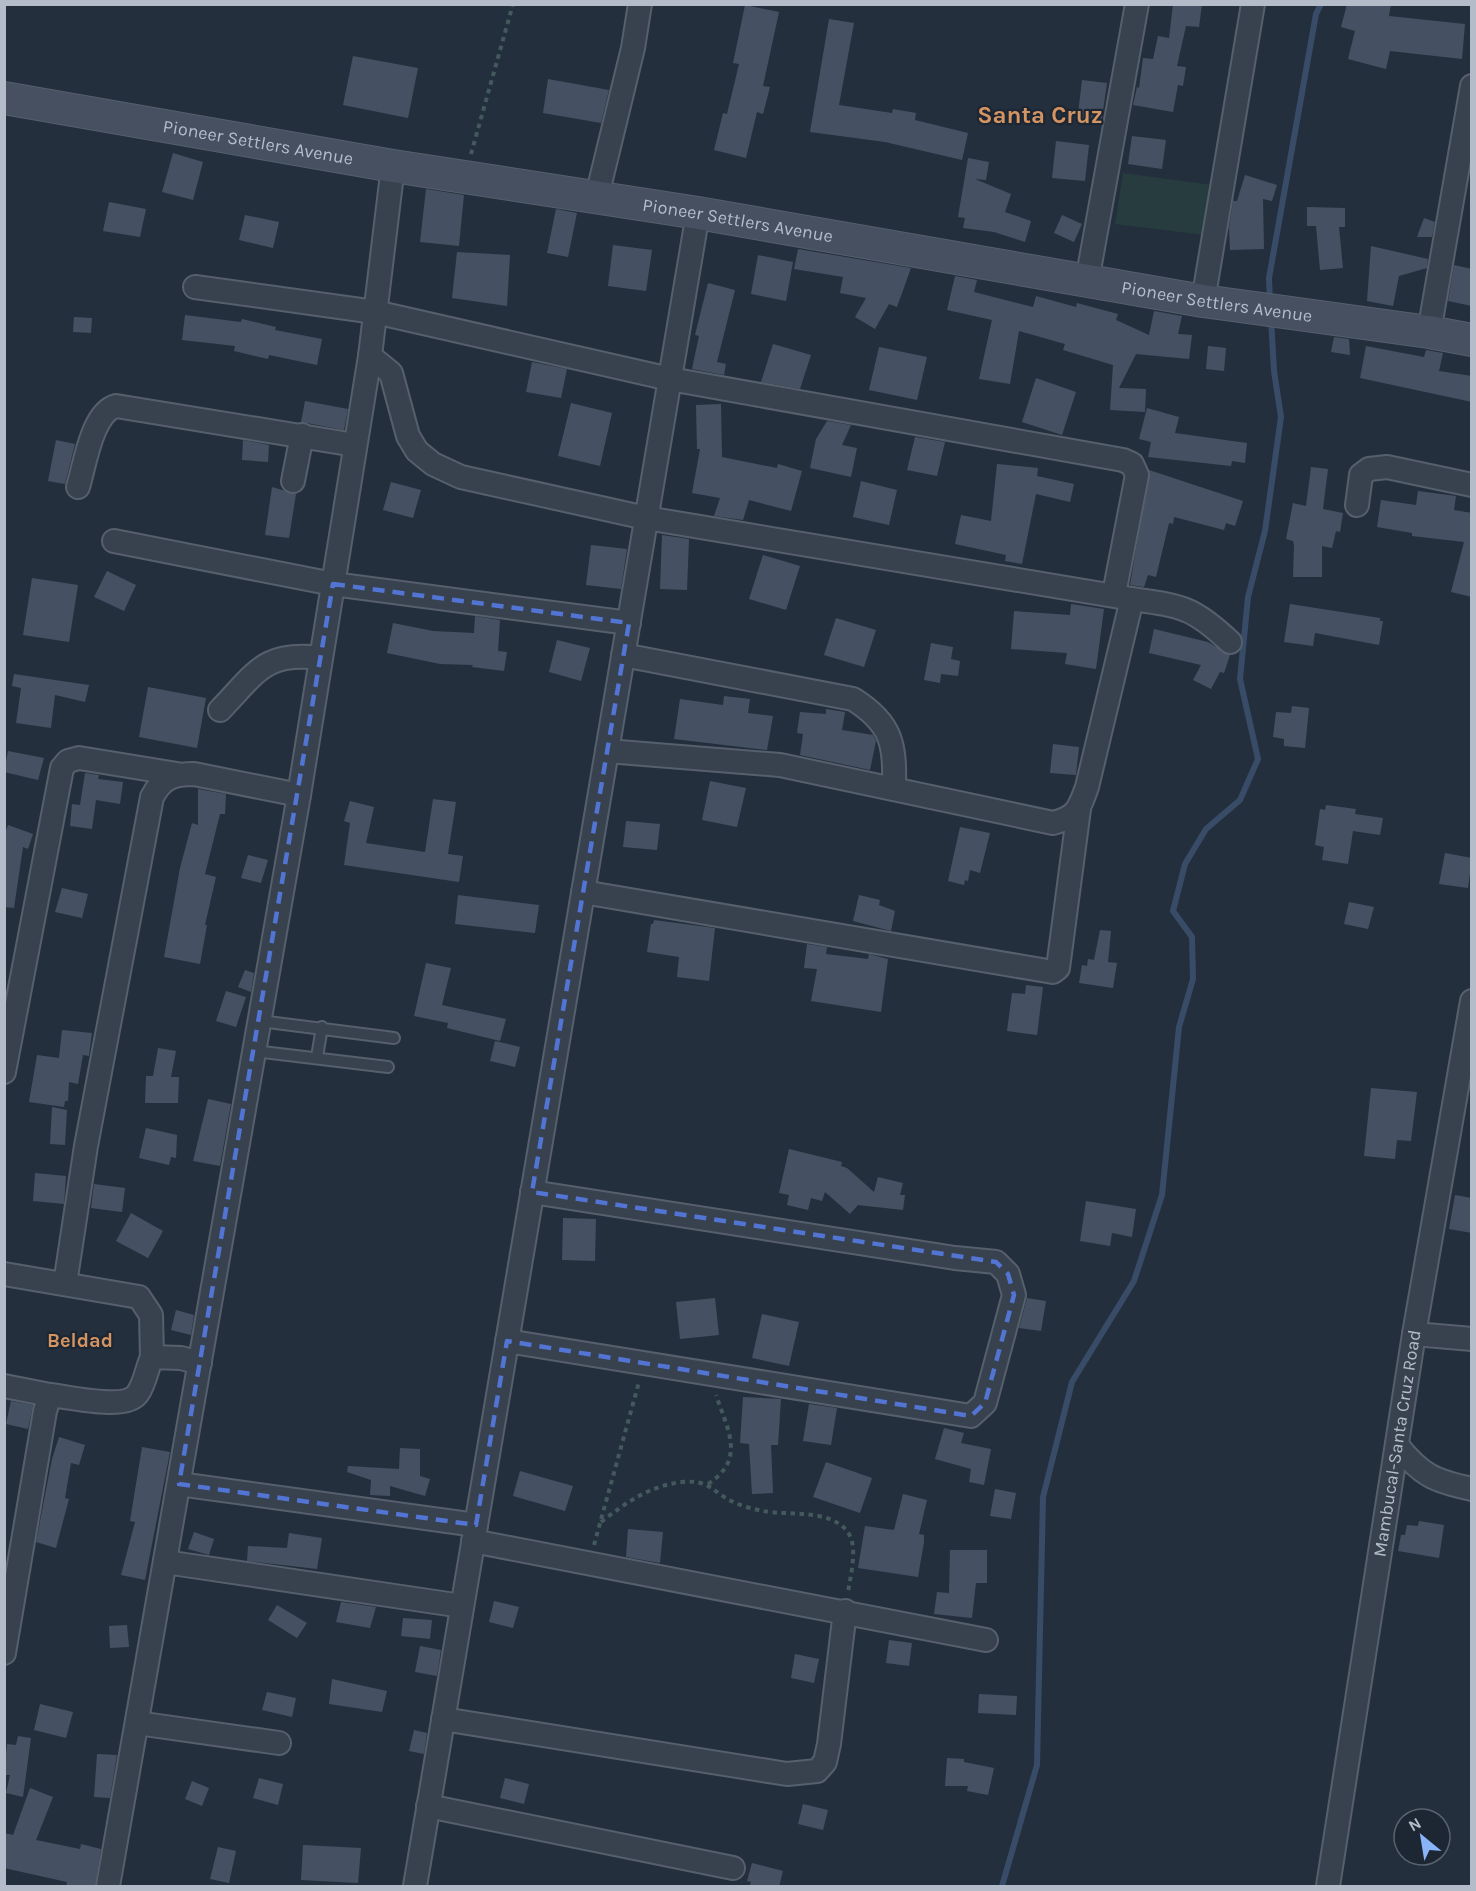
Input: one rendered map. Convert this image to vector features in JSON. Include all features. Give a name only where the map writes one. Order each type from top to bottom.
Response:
[{"type":"street","points":[[597,196],[633,48],[640,4]]},
{"type":"street","points":[[1087,281],[1137,4]]},
{"type":"street","points":[[1203,301],[1253,4]]},
{"type":"street","points":[[1429,332],[1472,86]]},
{"type":"street","name":"Pioneer Settlers Avenue","points":[[4,98],[393,165],[698,213],[1203,301],[1472,340]]},
{"type":"street","points":[[109,1886],[299,795],[370,356],[393,165]]},
{"type":"street","points":[[415,1887],[698,213]]},
{"type":"street","points":[[195,288],[375,312],[670,379],[1132,464],[1137,475],[1123,596],[1088,787],[1079,809],[1058,968],[1053,972],[583,892]]},
{"type":"street","points":[[370,356],[391,373],[408,436],[417,451],[433,464],[461,477],[510,490],[646,519],[1181,605],[1204,617],[1230,642]]},
{"type":"street","points":[[78,487],[98,422],[107,409],[116,406],[355,445]]},
{"type":"street","points":[[293,481],[302,435]]},
{"type":"street","points":[[1357,505],[1361,475],[1378,467],[1472,485]]},
{"type":"street","points":[[114,540],[333,584],[628,623]]},
{"type":"street","points":[[623,655],[853,699],[870,710],[891,739],[895,752],[894,789]]},
{"type":"street","points":[[220,710],[266,664],[288,657],[320,658]]},
{"type":"street","points":[[607,751],[780,765],[1053,822],[1069,819],[1079,809]]},
{"type":"street","points":[[4,1072],[62,768],[68,761],[79,758],[177,774],[194,774],[299,795]]},
{"type":"street","points":[[65,1284],[86,1146],[152,797],[165,778],[177,774]]},
{"type":"street","name":"Mambucal-Santa Cruz Road","points":[[1328,1887],[1414,1334],[1472,1001]]},
{"type":"street","points":[[507,1341],[971,1416],[985,1403],[1014,1295],[1008,1274],[996,1262],[955,1258],[532,1192]]},
{"type":"street","points":[[4,1274],[139,1297],[151,1315],[152,1357],[138,1393],[133,1399],[112,1403],[4,1386]]},
{"type":"street","points":[[1414,1334],[1472,1339]]},
{"type":"street","points":[[152,1357],[182,1358],[200,1363]]},
{"type":"street","points":[[4,1653],[45,1411],[50,1395]]},
{"type":"street","points":[[1397,1445],[1416,1468],[1428,1477],[1472,1489]]},
{"type":"street","points":[[179,1484],[475,1533],[589,1563],[986,1640]]},
{"type":"street","points":[[165,1562],[462,1606]]},
{"type":"street","points":[[443,1719],[787,1774],[817,1771],[825,1762],[829,1744],[845,1611]]},
{"type":"street","points":[[137,1723],[279,1743]]},
{"type":"street","points":[[428,1806],[733,1868]]},
{"type":"lane","points":[[260,1021],[322,1027],[394,1038]]},
{"type":"lane","points":[[317,1057],[322,1027]]},
{"type":"lane","points":[[254,1051],[388,1067]]},
{"type":"path","points":[[465,175],[513,4]]},
{"type":"path","points":[[589,1563],[644,1363]]},
{"type":"path","points":[[708,1374],[732,1450],[729,1465],[722,1475],[708,1484]]},
{"type":"path","points":[[601,1521],[636,1496],[656,1487],[684,1482],[708,1484],[735,1503],[765,1511],[822,1517],[840,1524],[850,1536],[852,1563],[845,1611]]},
{"type":"highlighted area","points":[[333,584],[629,623],[532,1192],[996,1262],[1008,1274],[1014,1295],[985,1403],[971,1416],[507,1341],[476,1525],[179,1484]]},
{"type":"green space","points":[[1123,173],[1219,186],[1212,236],[1115,224]]},
{"type":"building","points":[[1173,4],[1202,4],[1199,27],[1186,26],[1177,66],[1186,67],[1183,86],[1178,85],[1173,112],[1133,105],[1137,87],[1139,88],[1143,58],[1153,59],[1158,36],[1169,38]]},
{"type":"building","points":[[1347,4],[1391,4],[1389,16],[1465,24],[1462,59],[1390,51],[1386,69],[1348,59],[1355,31],[1341,27]]},
{"type":"building","points":[[745,5],[779,12],[763,86],[770,87],[763,114],[757,112],[746,158],[714,150],[723,113],[727,114],[739,64],[733,63]]},
{"type":"building","points":[[829,19],[854,23],[839,105],[892,113],[893,109],[916,113],[915,120],[968,133],[962,160],[885,142],[810,132]]},
{"type":"building","points":[[353,56],[418,68],[408,118],[343,105]]},
{"type":"building","points":[[548,79],[609,90],[601,123],[543,113]]},
{"type":"building","points":[[1082,80],[1107,83],[1101,125],[1077,122]]},
{"type":"building","points":[[1132,136],[1166,140],[1162,169],[1128,164]]},
{"type":"building","points":[[1056,141],[1089,145],[1085,181],[1052,178]]},
{"type":"building","points":[[173,153],[203,162],[193,200],[162,192]]},
{"type":"building","points":[[968,158],[989,162],[986,180],[975,179],[1011,194],[1005,212],[1031,221],[1025,242],[994,232],[963,228],[965,218],[958,217]]},
{"type":"building","points":[[1245,175],[1277,185],[1272,201],[1263,199],[1264,249],[1230,250],[1229,228],[1233,201],[1237,201]]},
{"type":"building","points":[[426,189],[464,195],[459,246],[420,242]]},
{"type":"building","points":[[109,202],[146,209],[140,237],[103,231]]},
{"type":"building","points":[[1307,207],[1345,208],[1345,227],[1339,227],[1343,268],[1320,270],[1316,226],[1307,226]]},
{"type":"building","points":[[556,209],[577,213],[568,257],[547,253]]},
{"type":"building","points":[[245,215],[279,222],[273,248],[239,240]]},
{"type":"building","points":[[1062,215],[1082,224],[1074,242],[1054,233]]},
{"type":"building","points":[[1424,218],[1435,222],[1432,237],[1417,237]]},
{"type":"building","points":[[613,245],[652,250],[646,291],[608,286]]},
{"type":"building","points":[[1371,246],[1428,259],[1427,268],[1399,276],[1393,306],[1367,301]]},
{"type":"building","points":[[798,249],[911,268],[897,307],[889,304],[875,329],[855,317],[866,298],[840,293],[843,277],[794,269]]},
{"type":"building","points":[[457,252],[510,255],[507,306],[452,298]]},
{"type":"building","points":[[758,255],[793,262],[786,301],[751,294]]},
{"type":"building","points":[[1454,265],[1472,269],[1472,306],[1448,301]]},
{"type":"building","points":[[955,276],[977,280],[974,292],[1033,307],[1036,296],[1076,307],[1077,303],[1118,314],[1116,320],[1149,335],[1154,311],[1182,316],[1178,334],[1192,335],[1189,359],[1136,354],[1119,388],[1146,389],[1145,412],[1110,410],[1113,365],[1063,350],[1065,344],[1019,331],[1010,384],[979,379],[992,320],[947,310]]},
{"type":"building","points":[[708,283],[735,290],[717,362],[726,364],[724,375],[692,369],[699,336],[695,335]]},
{"type":"building","points":[[185,315],[241,322],[242,319],[276,327],[275,330],[322,339],[317,365],[269,355],[268,359],[234,351],[235,346],[182,340]]},
{"type":"building","points":[[74,317],[92,318],[91,333],[73,332]]},
{"type":"building","points":[[1334,337],[1349,339],[1350,355],[1331,352]]},
{"type":"building","points":[[773,344],[811,355],[800,389],[761,382]]},
{"type":"building","points":[[1208,346],[1226,348],[1224,371],[1206,369]]},
{"type":"building","points":[[1366,346],[1424,357],[1426,350],[1443,353],[1439,371],[1472,376],[1472,402],[1360,378]]},
{"type":"building","points":[[879,347],[927,357],[917,400],[869,390]]},
{"type":"building","points":[[532,362],[567,369],[561,398],[526,392]]},
{"type":"building","points":[[1036,378],[1076,392],[1062,435],[1022,422]]},
{"type":"building","points":[[305,401],[348,409],[344,430],[301,422]]},
{"type":"building","points":[[571,403],[612,413],[600,466],[558,456]]},
{"type":"building","points":[[721,404],[722,457],[777,468],[778,464],[802,471],[791,511],[749,500],[743,520],[714,516],[720,498],[692,493],[700,449],[697,449],[696,405]]},
{"type":"building","points":[[1147,408],[1179,417],[1175,433],[1247,443],[1245,463],[1232,461],[1231,466],[1148,457],[1151,442],[1139,439]]},
{"type":"building","points":[[827,421],[851,425],[842,445],[857,448],[851,477],[810,468],[816,439]]},
{"type":"building","points":[[915,437],[945,442],[937,476],[907,470]]},
{"type":"building","points":[[56,440],[75,444],[65,484],[48,481]]},
{"type":"building","points":[[243,440],[269,445],[268,462],[242,460]]},
{"type":"building","points":[[997,464],[1038,468],[1037,476],[1074,484],[1070,502],[1036,494],[1022,564],[1005,561],[1006,555],[955,544],[961,515],[991,521]]},
{"type":"building","points":[[1311,467],[1328,469],[1323,509],[1343,513],[1340,532],[1336,531],[1332,548],[1322,546],[1322,577],[1293,577],[1294,545],[1293,541],[1286,539],[1293,503],[1306,506]]},
{"type":"building","points":[[1149,470],[1243,501],[1235,526],[1226,523],[1224,530],[1174,517],[1173,524],[1169,523],[1156,577],[1148,575],[1144,587],[1130,585]]},
{"type":"building","points":[[861,481],[897,490],[889,525],[853,517]]},
{"type":"building","points":[[391,482],[421,490],[413,518],[383,510]]},
{"type":"building","points":[[272,487],[296,494],[289,538],[265,535]]},
{"type":"building","points":[[1418,491],[1456,496],[1454,510],[1472,513],[1472,597],[1451,592],[1464,542],[1412,536],[1412,533],[1377,527],[1381,500],[1416,505]]},
{"type":"building","points":[[662,535],[689,539],[687,590],[660,589]]},
{"type":"building","points":[[591,545],[627,549],[621,589],[586,585]]},
{"type":"building","points":[[763,555],[800,566],[786,610],[749,599]]},
{"type":"building","points":[[107,571],[136,585],[124,611],[94,597]]},
{"type":"building","points":[[32,578],[78,585],[69,642],[23,635]]},
{"type":"building","points":[[1071,604],[1104,609],[1096,669],[1065,664],[1067,653],[1011,649],[1014,611],[1070,615]]},
{"type":"building","points":[[1290,604],[1380,618],[1380,621],[1383,621],[1379,645],[1315,633],[1313,646],[1284,642]]},
{"type":"building","points":[[475,616],[500,620],[498,651],[507,652],[504,671],[472,667],[473,665],[440,664],[387,653],[393,623],[433,631],[474,633]]},
{"type":"building","points":[[836,618],[876,630],[864,667],[824,655]]},
{"type":"building","points":[[1154,629],[1208,642],[1230,655],[1224,673],[1220,672],[1211,689],[1193,680],[1201,665],[1149,653]]},
{"type":"building","points":[[557,640],[590,648],[581,681],[549,672]]},
{"type":"building","points":[[931,643],[953,647],[951,659],[960,661],[958,676],[941,674],[940,683],[924,680]]},
{"type":"building","points":[[14,674],[89,685],[85,702],[55,695],[51,728],[16,723],[21,688],[12,686]]},
{"type":"building","points":[[148,687],[206,698],[197,748],[139,737]]},
{"type":"building","points":[[724,696],[750,699],[748,713],[773,716],[767,750],[674,739],[680,699],[723,705]]},
{"type":"building","points":[[1292,706],[1309,708],[1305,748],[1284,746],[1284,739],[1273,737],[1276,712],[1291,713]]},
{"type":"building","points":[[826,709],[845,712],[842,730],[873,735],[876,741],[870,770],[800,755],[803,734],[797,733],[800,712],[826,714]]},
{"type":"building","points":[[1053,744],[1079,747],[1076,775],[1050,773]]},
{"type":"building","points":[[8,751],[44,758],[38,780],[4,772]]},
{"type":"building","points":[[85,773],[99,775],[98,779],[123,782],[120,804],[96,800],[92,829],[70,826],[72,804],[80,805]]},
{"type":"building","points":[[710,781],[746,788],[737,827],[702,820]]},
{"type":"building","points":[[198,789],[226,794],[225,814],[220,814],[205,874],[216,877],[205,925],[207,925],[200,964],[164,957],[180,868],[192,823],[198,825]]},
{"type":"building","points":[[433,799],[456,802],[448,854],[463,856],[459,882],[344,865],[350,823],[344,821],[350,801],[374,807],[366,843],[425,852]]},
{"type":"building","points":[[1326,805],[1356,809],[1355,814],[1383,818],[1380,835],[1353,831],[1348,864],[1322,860],[1324,847],[1315,845],[1320,809],[1325,810]]},
{"type":"building","points":[[626,821],[660,824],[657,850],[623,847]]},
{"type":"building","points":[[8,825],[33,834],[28,849],[23,847],[14,908],[4,907],[4,835]]},
{"type":"building","points":[[960,827],[990,833],[980,873],[970,870],[968,881],[965,880],[964,885],[948,881]]},
{"type":"building","points":[[1445,853],[1472,858],[1468,888],[1439,884]]},
{"type":"building","points":[[248,855],[268,860],[261,883],[241,878]]},
{"type":"building","points":[[62,888],[88,894],[82,918],[55,912]]},
{"type":"building","points":[[458,895],[539,905],[535,933],[455,924]]},
{"type":"building","points":[[859,895],[880,900],[879,905],[895,911],[891,931],[853,921]]},
{"type":"building","points":[[1349,902],[1374,907],[1368,929],[1344,924]]},
{"type":"building","points":[[654,920],[715,928],[709,981],[677,977],[679,957],[647,952],[651,924]]},
{"type":"building","points":[[1100,930],[1111,931],[1108,962],[1117,963],[1113,988],[1079,983],[1082,965],[1087,966],[1088,959],[1094,960]]},
{"type":"building","points":[[807,944],[827,947],[826,954],[868,959],[869,954],[888,959],[881,1012],[811,1001],[817,969],[804,968]]},
{"type":"building","points":[[426,963],[451,968],[442,1005],[506,1019],[500,1041],[447,1028],[448,1023],[414,1016]]},
{"type":"building","points":[[245,970],[254,973],[251,992],[238,987]]},
{"type":"building","points":[[1026,985],[1043,987],[1037,1035],[1007,1031],[1012,993],[1025,994]]},
{"type":"building","points":[[226,991],[246,997],[236,1027],[216,1021]]},
{"type":"building","points":[[62,1030],[92,1033],[89,1056],[83,1055],[78,1084],[69,1082],[68,1101],[65,1101],[64,1107],[29,1102],[37,1055],[59,1058]]},
{"type":"building","points":[[495,1041],[520,1047],[515,1067],[490,1061]]},
{"type":"building","points":[[158,1048],[176,1051],[171,1077],[179,1077],[178,1103],[145,1103],[146,1076],[153,1076]]},
{"type":"building","points":[[1371,1088],[1417,1092],[1411,1141],[1397,1140],[1395,1159],[1364,1156]]},
{"type":"building","points":[[208,1099],[231,1104],[220,1166],[193,1161]]},
{"type":"building","points":[[52,1107],[67,1110],[65,1145],[50,1144]]},
{"type":"building","points":[[146,1128],[177,1135],[176,1158],[171,1157],[169,1165],[139,1158]]},
{"type":"building","points":[[789,1149],[842,1162],[841,1166],[847,1168],[874,1192],[878,1177],[903,1183],[900,1195],[905,1195],[903,1210],[858,1205],[850,1214],[825,1192],[822,1201],[811,1198],[808,1210],[787,1205],[789,1195],[779,1193]]},
{"type":"building","points":[[35,1173],[66,1176],[64,1204],[33,1201]]},
{"type":"building","points":[[94,1184],[125,1188],[122,1212],[91,1208]]},
{"type":"building","points":[[1455,1195],[1472,1198],[1472,1233],[1449,1229]]},
{"type":"building","points":[[1086,1201],[1136,1209],[1132,1237],[1112,1233],[1110,1246],[1080,1241]]},
{"type":"building","points":[[131,1213],[163,1231],[148,1258],[116,1241]]},
{"type":"building","points":[[563,1218],[596,1219],[595,1261],[562,1260]]},
{"type":"building","points":[[715,1298],[719,1335],[680,1339],[676,1302]]},
{"type":"building","points":[[1027,1298],[1046,1301],[1041,1331],[1019,1328]]},
{"type":"building","points":[[176,1310],[194,1315],[191,1335],[171,1330]]},
{"type":"building","points":[[762,1314],[799,1322],[789,1366],[752,1358]]},
{"type":"building","points":[[743,1397],[781,1399],[778,1445],[771,1445],[773,1493],[752,1494],[749,1444],[740,1443]]},
{"type":"building","points":[[11,1401],[33,1405],[28,1429],[6,1424]]},
{"type":"building","points":[[809,1404],[837,1408],[831,1445],[803,1441]]},
{"type":"building","points":[[944,1428],[964,1433],[961,1443],[991,1449],[984,1485],[969,1482],[971,1469],[935,1459]]},
{"type":"building","points":[[59,1437],[85,1445],[79,1465],[71,1463],[65,1498],[69,1499],[56,1548],[36,1542],[52,1459]]},
{"type":"building","points":[[142,1447],[170,1452],[145,1580],[121,1575],[135,1522],[130,1521]]},
{"type":"building","points":[[400,1448],[420,1449],[420,1476],[430,1479],[425,1496],[390,1486],[390,1496],[370,1495],[371,1480],[347,1472],[348,1466],[399,1469]]},
{"type":"building","points":[[826,1462],[872,1478],[860,1513],[813,1497]]},
{"type":"building","points":[[520,1471],[573,1486],[565,1511],[513,1496]]},
{"type":"building","points":[[995,1489],[1016,1493],[1011,1519],[990,1516]]},
{"type":"building","points":[[903,1494],[927,1500],[919,1534],[924,1535],[924,1542],[918,1577],[858,1568],[865,1526],[894,1530]]},
{"type":"building","points":[[1419,1521],[1444,1525],[1439,1558],[1398,1551],[1401,1535],[1405,1535],[1407,1525],[1418,1526]]},
{"type":"building","points":[[628,1529],[663,1532],[660,1563],[626,1557]]},
{"type":"building","points":[[194,1532],[214,1539],[209,1555],[188,1549]]},
{"type":"building","points":[[289,1533],[322,1538],[317,1569],[247,1561],[248,1546],[287,1548]]},
{"type":"building","points":[[950,1550],[987,1550],[987,1583],[976,1583],[972,1618],[934,1614],[937,1592],[949,1593]]},
{"type":"building","points":[[494,1601],[519,1607],[513,1628],[489,1622]]},
{"type":"building","points":[[341,1602],[376,1607],[370,1628],[336,1622]]},
{"type":"building","points":[[277,1605],[307,1623],[297,1638],[268,1620]]},
{"type":"building","points":[[403,1618],[432,1620],[430,1639],[401,1636]]},
{"type":"building","points":[[127,1625],[129,1647],[110,1648],[109,1626]]},
{"type":"building","points":[[889,1640],[912,1643],[909,1666],[886,1663]]},
{"type":"building","points":[[420,1646],[441,1650],[437,1676],[415,1672]]},
{"type":"building","points":[[795,1654],[819,1659],[814,1683],[791,1678]]},
{"type":"building","points":[[332,1679],[387,1691],[382,1712],[329,1704]]},
{"type":"building","points":[[267,1692],[296,1698],[292,1717],[262,1710]]},
{"type":"building","points":[[979,1694],[1017,1696],[1016,1715],[978,1713]]},
{"type":"building","points":[[40,1704],[73,1712],[66,1738],[34,1730]]},
{"type":"building","points":[[414,1730],[427,1733],[424,1754],[409,1751]]},
{"type":"building","points":[[18,1736],[31,1738],[23,1797],[6,1793],[10,1775],[4,1775],[7,1744],[16,1745]]},
{"type":"building","points":[[97,1754],[117,1755],[110,1798],[94,1797]]},
{"type":"building","points":[[947,1758],[964,1759],[964,1762],[994,1768],[988,1795],[967,1791],[968,1786],[945,1786]]},
{"type":"building","points":[[259,1778],[283,1784],[278,1805],[253,1798]]},
{"type":"building","points":[[505,1778],[529,1784],[524,1804],[500,1798]]},
{"type":"building","points":[[192,1781],[209,1788],[202,1806],[185,1799]]},
{"type":"building","points":[[30,1788],[53,1797],[36,1840],[80,1849],[81,1844],[101,1849],[95,1887],[66,1887],[67,1882],[4,1868],[4,1833],[13,1835]]},
{"type":"building","points":[[803,1804],[828,1810],[823,1830],[798,1824]]},
{"type":"building","points":[[303,1845],[361,1848],[358,1883],[301,1880]]},
{"type":"building","points":[[218,1847],[236,1851],[229,1883],[210,1879]]},
{"type":"building","points":[[752,1863],[783,1871],[779,1887],[749,1887],[751,1882],[747,1881]]},
{"type":"waterway","points":[[1270,302],[1269,278],[1316,14],[1321,4]]},
{"type":"waterway","points":[[1002,1886],[1037,1765],[1043,1497],[1072,1382],[1134,1281],[1162,1195],[1179,1027],[1193,979],[1192,937],[1173,911],[1185,864],[1206,829],[1240,800],[1258,759],[1240,679],[1248,597],[1265,531],[1281,417],[1274,371],[1271,318]]},
{"type":"district","name":"Santa Cruz","points":[[1040,115]]},
{"type":"district","name":"Beldad","points":[[80,1340]]}]
